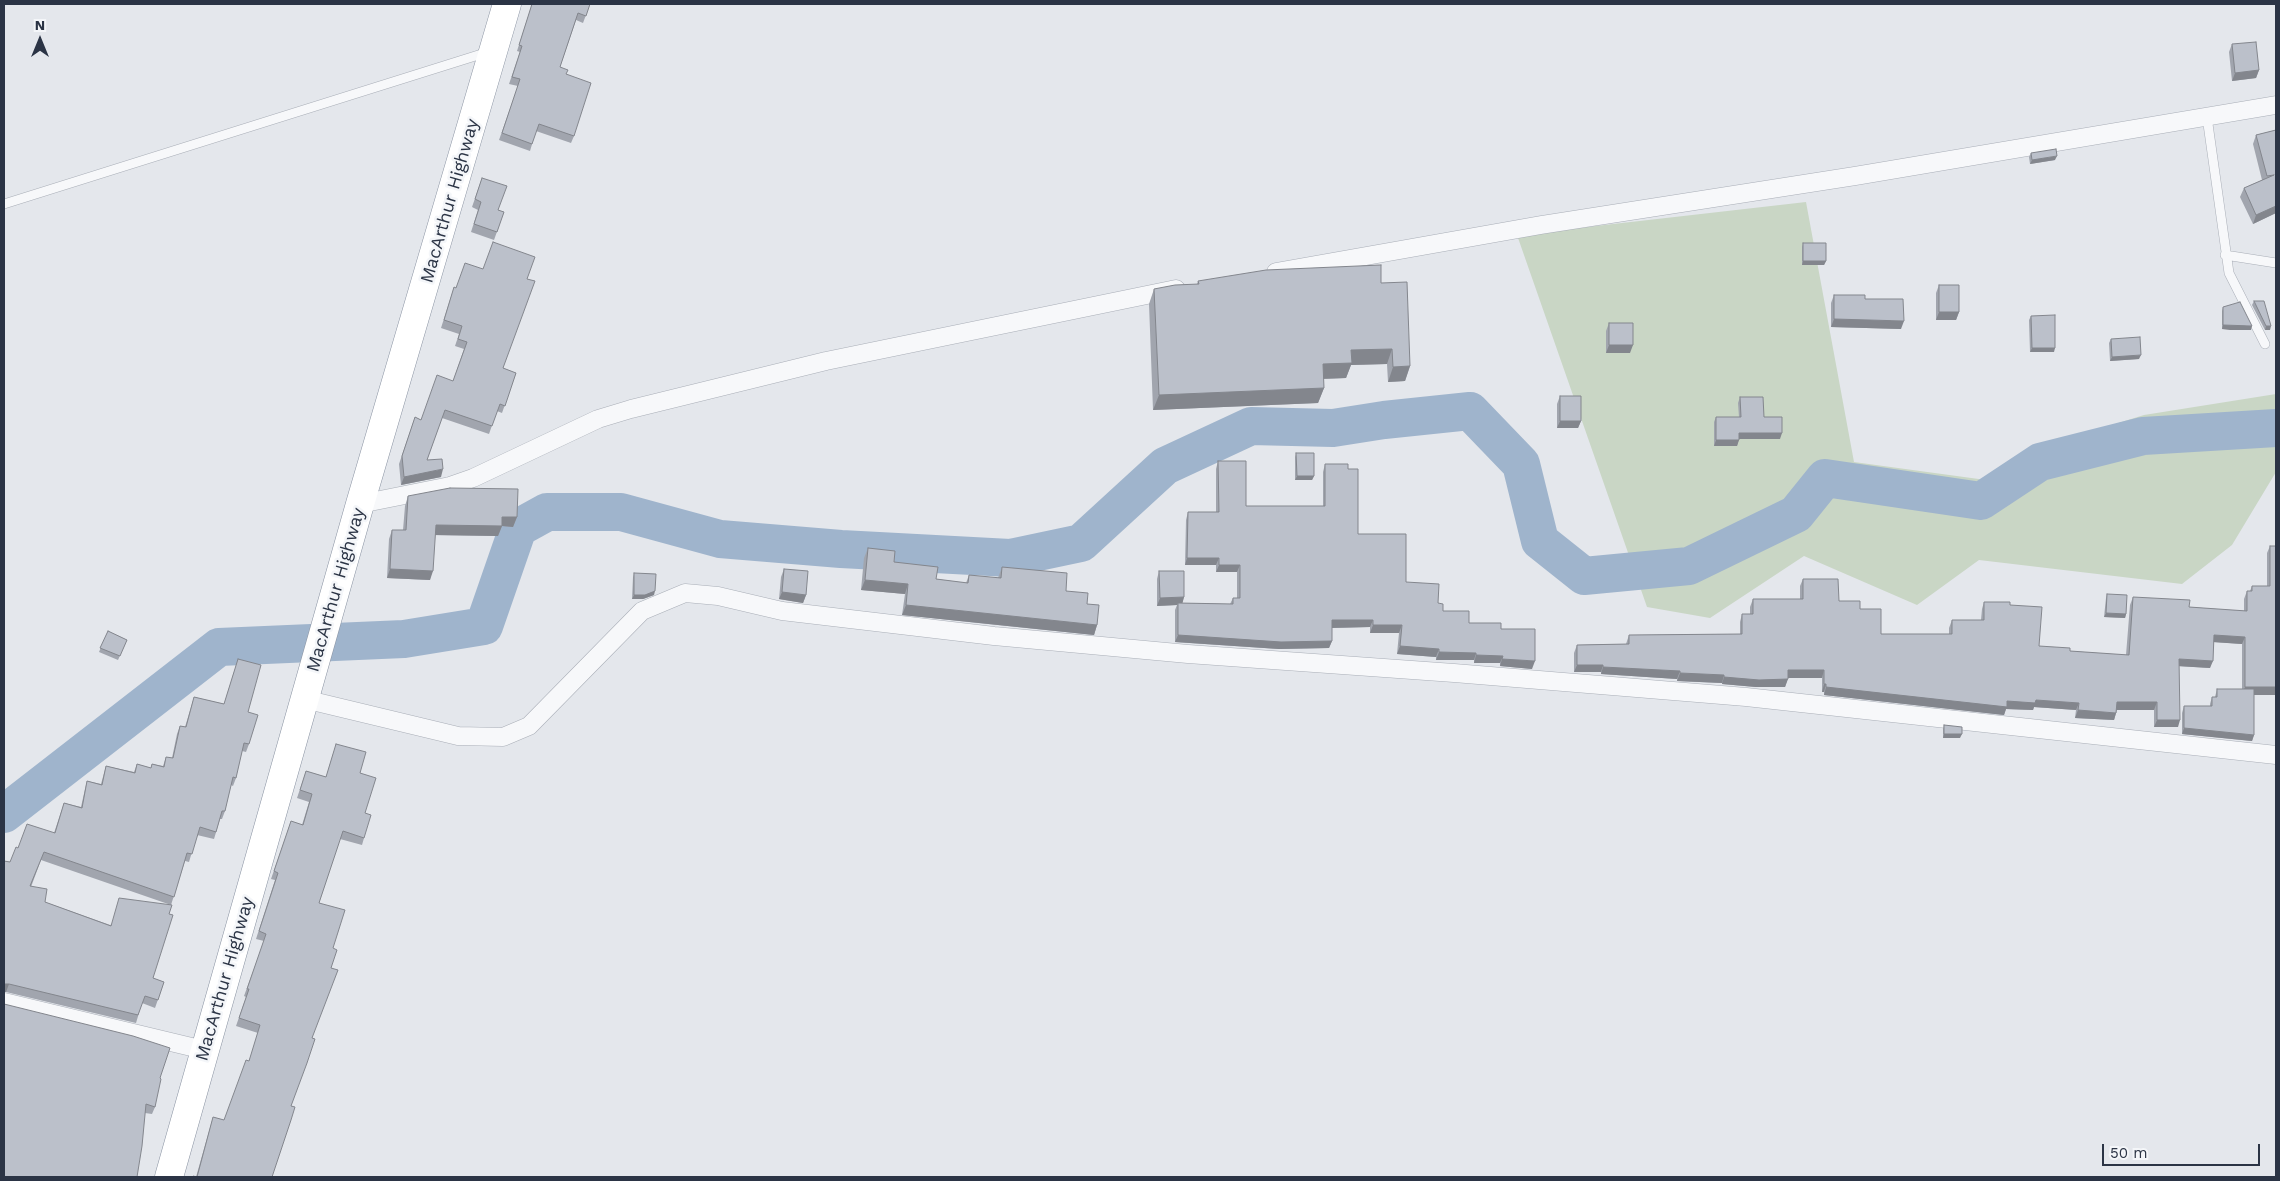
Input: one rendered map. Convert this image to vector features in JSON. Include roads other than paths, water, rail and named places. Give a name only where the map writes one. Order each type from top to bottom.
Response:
[{"type":"highway","name":"MacArthur Highway","points":[[169,1177],[360,504],[507,4]]},
{"type":"street","points":[[1258,275],[1550,223],[1855,176],[2276,105]]},
{"type":"street","points":[[360,504],[450,486],[473,478],[598,419],[631,409],[826,361],[1192,286]]},
{"type":"street","points":[[306,692],[458,736],[503,737],[529,726],[642,611],[685,593],[718,596],[782,611],[994,636],[1188,654],[1746,697],[2276,755]]},
{"type":"street","points":[[4,1002],[204,1050]]},
{"type":"lane","points":[[4,204],[494,50]]},
{"type":"lane","points":[[2207,117],[2225,255],[2236,289],[2265,344]]},
{"type":"lane","points":[[2225,255],[2276,263]]},
{"type":"waterway","points":[[4,814],[219,647],[404,639],[484,626],[518,528],[547,512],[621,512],[720,539],[841,549],[1010,558],[1081,543],[1165,466],[1251,426],[1333,428],[1384,420],[1470,411],[1521,464],[1540,541],[1584,576],[1689,566],[1796,514],[1825,478],[1981,501],[2040,462],[2143,436],[2276,428]]}]
